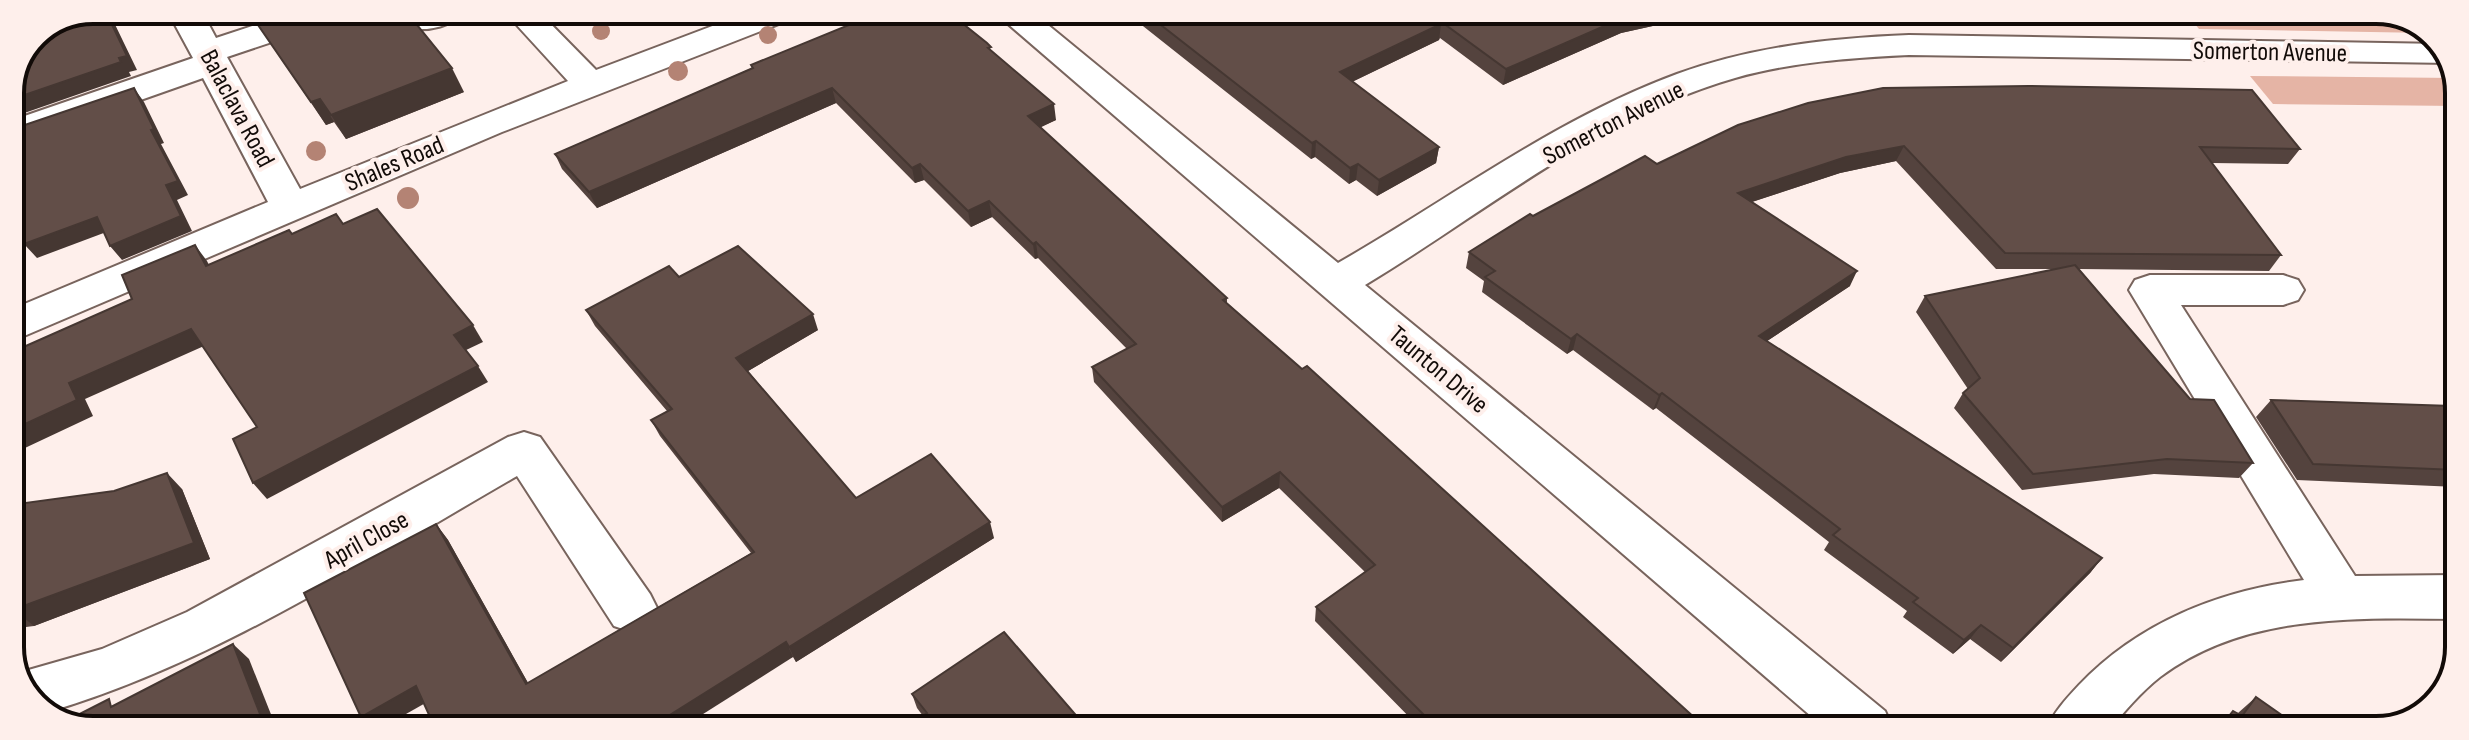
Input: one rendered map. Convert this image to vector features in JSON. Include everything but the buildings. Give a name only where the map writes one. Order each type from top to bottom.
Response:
[{"type":"street","name":"Balaclava Road","points":[[192,24],[290,207]]},
{"type":"street","points":[[24,129],[210,58],[252,24]]},
{"type":"street","points":[[532,24],[590,84]]},
{"type":"street","name":"Shales Road","points":[[24,321],[290,207],[590,84],[748,24]]},
{"type":"street","name":"Taunton Drive","points":[[1026,24],[1337,282],[1851,716]]},
{"type":"street","name":"Somerton Avenue","points":[[1337,282],[1571,140],[1633,106],[1692,81],[1778,58],[1846,48],[1909,45],[2433,54]]},
{"type":"street","points":[[2283,290],[2150,290],[2342,598]]},
{"type":"street","name":"April Close","points":[[39,690],[109,670],[205,628],[524,450],[632,610]]},
{"type":"street","points":[[2086,716],[2116,684],[2152,653],[2242,613],[2297,601],[2445,597]]},
{"type":"shaded area","points":[[2195,24],[2376,24],[2394,26],[2409,33],[2199,29]]},
{"type":"shaded area","points":[[2250,76],[2443,78],[2445,89],[2445,106],[2273,104]]}]
